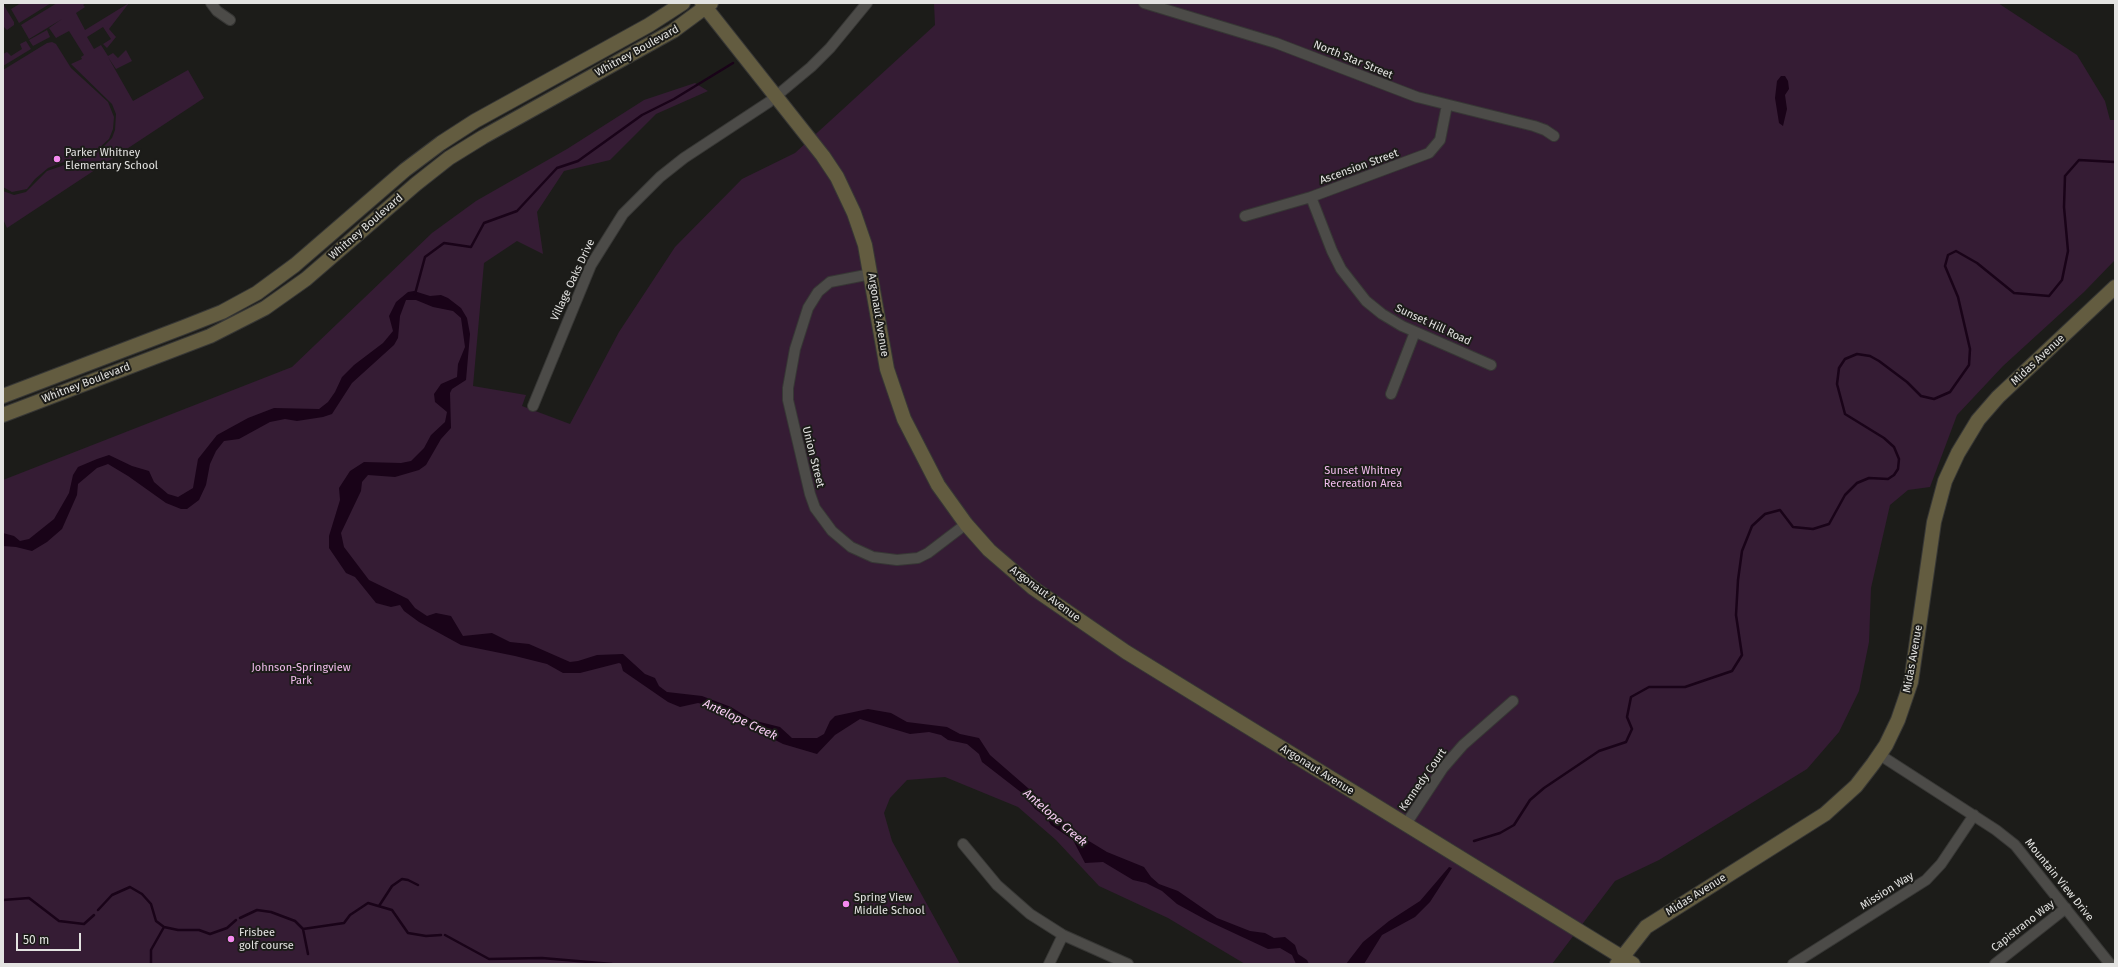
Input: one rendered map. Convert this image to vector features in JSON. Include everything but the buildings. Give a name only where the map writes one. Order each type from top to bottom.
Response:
[{"type":"street","points":[[211,3],[217,11],[230,20]]},
{"type":"street","name":"Whitney Boulevard","points":[[3,396],[190,325],[222,312],[251,296],[295,265],[405,170],[440,143],[475,121],[648,26],[683,3]]},
{"type":"street","points":[[776,96],[830,48],[867,3]]},
{"type":"street","name":"North Star Street","points":[[1144,3],[1276,43],[1393,89],[1447,105],[1534,126],[1545,130],[1554,136]]},
{"type":"street","name":"Whitney Boulevard","points":[[3,415],[210,336],[247,318],[284,295],[306,279],[416,184],[449,158],[483,137],[668,34],[706,5]]},
{"type":"street","name":"Argonaut Avenue","points":[[706,5],[823,156],[837,177],[860,229],[871,274],[880,336],[887,369],[904,419],[938,485],[966,524],[1010,569],[1100,635],[1406,824],[1624,962]]},
{"type":"street","name":"Village Oaks Drive","points":[[533,406],[591,265],[623,214],[660,177],[681,160],[776,96]]},
{"type":"street","name":"Ascension Street","points":[[1245,216],[1311,197],[1429,153],[1440,140],[1447,105]]},
{"type":"street","name":"Sunset Hill Road","points":[[1311,197],[1332,251],[1353,286],[1366,301],[1382,314],[1415,332],[1491,365]]},
{"type":"street","name":"Union Street","points":[[871,274],[836,280],[820,289],[808,308],[795,349],[789,381],[788,400],[810,494],[815,508],[832,531],[851,547],[873,557],[897,560],[918,558],[928,554],[966,524]]},
{"type":"street","name":"Midas Avenue","points":[[1624,962],[1637,937],[1654,921],[1830,810],[1856,786],[1880,755],[1898,720],[1911,682],[1934,522],[1945,481],[1958,453],[1978,420],[1998,397],[2115,287]]},
{"type":"street","points":[[1391,394],[1415,332]]},
{"type":"street","name":"Kennedy Court","points":[[1406,824],[1443,768],[1463,745],[1513,701]]},
{"type":"street","name":"Mountain View Drive","points":[[1880,755],[1974,815],[2015,844],[2110,964]]},
{"type":"street","name":"Mission Way","points":[[1792,964],[1926,880],[1941,864],[1974,815]]},
{"type":"street","points":[[962,844],[984,871],[1011,898],[1035,918],[1063,935],[1128,964]]},
{"type":"street","name":"Capistrano Way","points":[[1995,964],[2066,908]]},
{"type":"street","points":[[1049,964],[1063,935]]},
{"type":"green space","points":[[21,3],[51,3],[19,23],[11,9]]},
{"type":"green space","points":[[57,3],[86,3],[83,5],[85,7],[76,13],[85,30],[129,3],[109,29],[116,37],[107,48],[103,44],[111,39],[103,27],[87,37],[94,49],[101,45],[108,56],[113,53],[118,58],[126,50],[132,61],[116,69],[108,57],[133,101],[188,70],[204,98],[7,228],[3,219],[3,191],[14,195],[26,192],[47,171],[79,160],[102,148],[112,138],[115,130],[116,114],[112,104],[71,64],[82,59],[81,57],[84,55],[69,31],[56,38],[49,28],[62,19],[29,39],[21,25]]},
{"type":"green space","name":"Sunset Whitney Recreation Area","points":[[934,3],[1998,3],[2077,55],[2105,101],[2110,120],[2115,120],[2115,260],[2084,292],[2003,366],[1957,415],[1930,487],[1908,490],[1890,505],[1871,588],[1869,642],[1859,691],[1839,732],[1807,769],[1659,860],[1615,881],[1552,964],[1245,964],[1168,918],[1099,886],[1056,840],[1018,807],[945,777],[907,780],[890,798],[884,813],[892,841],[960,964],[3,964],[3,480],[292,367],[432,233],[476,201],[567,149],[644,100],[695,83],[708,91],[656,114],[610,160],[564,171],[537,212],[543,254],[517,241],[484,263],[473,386],[526,395],[522,406],[570,424],[619,332],[675,247],[742,179],[795,153],[935,25]]},
{"type":"green space","points":[[3,4],[14,22],[14,25],[7,30],[3,26]]},
{"type":"green space","points":[[47,30],[50,37],[33,46],[29,40]]},
{"type":"green space","points":[[26,41],[31,49],[3,66],[3,54],[7,52],[11,56],[22,49],[20,44]]},
{"type":"green space","points":[[52,42],[56,44],[71,68],[108,102],[114,117],[113,129],[109,139],[99,148],[48,168],[35,179],[27,189],[12,192],[3,187],[3,70],[47,43]]},
{"type":"water","points":[[1781,76],[1785,76],[1788,81],[1789,89],[1785,95],[1787,109],[1783,126],[1779,123],[1775,98],[1777,81]]},
{"type":"water","name":"Antelope Creek","points":[[414,291],[430,296],[441,295],[448,298],[461,308],[467,318],[470,334],[466,380],[452,389],[450,393],[451,428],[441,439],[426,465],[419,470],[395,477],[368,475],[362,482],[361,491],[341,533],[344,547],[369,580],[408,599],[415,608],[427,616],[436,613],[451,616],[463,636],[492,633],[510,642],[529,644],[570,662],[597,655],[623,654],[645,674],[655,678],[659,686],[667,692],[702,696],[731,707],[752,720],[780,727],[792,738],[817,738],[824,734],[830,721],[835,716],[868,709],[891,713],[907,722],[947,727],[960,734],[979,738],[990,755],[1036,795],[1058,817],[1084,838],[1107,852],[1144,867],[1151,877],[1159,884],[1178,891],[1217,918],[1250,931],[1265,933],[1274,938],[1285,937],[1295,945],[1298,954],[1307,960],[1309,964],[1296,964],[1292,955],[1280,948],[1268,949],[1208,921],[1177,904],[1162,891],[1146,883],[1133,880],[1103,862],[1085,863],[1073,840],[1051,825],[1046,817],[1035,809],[1022,793],[982,762],[979,754],[967,744],[948,740],[941,735],[929,732],[910,734],[860,719],[835,735],[817,754],[783,744],[706,705],[698,703],[680,707],[668,702],[623,671],[621,664],[619,663],[580,673],[563,673],[547,664],[461,645],[419,622],[404,611],[400,605],[391,607],[376,603],[355,577],[346,573],[329,548],[329,536],[340,500],[339,488],[350,471],[364,462],[401,463],[411,461],[424,448],[431,435],[445,422],[447,412],[435,402],[434,394],[441,384],[457,377],[458,364],[465,347],[461,318],[453,311],[433,307],[416,300],[406,300],[400,316],[398,338],[394,345],[352,383],[332,414],[297,421],[285,419],[270,422],[239,439],[224,441],[216,451],[210,464],[206,485],[199,500],[187,509],[181,509],[166,503],[128,476],[108,464],[97,468],[78,484],[77,495],[62,529],[47,542],[32,551],[16,547],[3,546],[3,533],[14,536],[20,541],[29,539],[54,519],[69,493],[73,475],[78,467],[109,455],[132,466],[149,471],[154,482],[168,494],[178,497],[193,488],[198,459],[217,435],[248,418],[274,408],[319,409],[328,402],[335,392],[342,377],[354,365],[383,343],[393,331],[389,316],[396,302],[408,292]]},
{"type":"water","points":[[1449,867],[1452,868],[1430,902],[1415,917],[1382,935],[1364,964],[1346,964],[1363,942],[1389,921],[1420,901]]},
{"type":"waterway","points":[[415,294],[425,257],[444,243],[471,247],[484,223],[517,211],[557,168],[578,161],[642,115],[674,99],[733,63]]},
{"type":"waterway","points":[[1474,841],[1500,833],[1514,825],[1530,800],[1544,788],[1599,751],[1626,742],[1632,729],[1627,717],[1631,697],[1649,687],[1685,687],[1732,671],[1742,655],[1736,615],[1738,580],[1742,551],[1752,526],[1765,514],[1780,510],[1793,527],[1813,529],[1829,524],[1845,495],[1857,483],[1869,478],[1888,479],[1894,475],[1898,469],[1899,459],[1894,447],[1884,438],[1845,414],[1837,384],[1839,368],[1845,359],[1857,354],[1870,356],[1907,382],[1921,396],[1934,399],[1950,392],[1969,365],[1970,349],[1958,297],[1945,266],[1948,255],[1956,251],[1977,263],[2014,293],[2049,296],[2062,280],[2068,251],[2064,207],[2065,176],[2079,160],[2115,162]]},
{"type":"waterway","points":[[379,906],[392,886],[402,879],[418,885]]},
{"type":"waterway","points":[[98,910],[112,895],[130,887],[142,894],[151,904],[156,921],[164,927],[178,930],[199,930],[210,934],[227,928],[236,920]]},
{"type":"waterway","points":[[3,900],[29,898],[59,921],[84,924],[94,915]]},
{"type":"waterway","points":[[240,918],[257,910],[271,912],[295,921],[303,929],[344,923],[350,915],[368,903],[392,910],[408,933],[426,936],[441,935]]},
{"type":"waterway","points":[[151,964],[151,950],[164,927]]},
{"type":"waterway","points":[[303,929],[308,954]]},
{"type":"waterway","points":[[445,935],[489,959],[542,958],[612,964]]},
{"type":"place","name":"Parker Whitney Elementary School","points":[[57,159]]},
{"type":"place","name":"Spring View Middle School","points":[[846,904]]},
{"type":"place","name":"Frisbee golf course","points":[[231,939]]},
{"type":"park label","name":"Johnson-Springview Park","points":[[301,674]]}]
